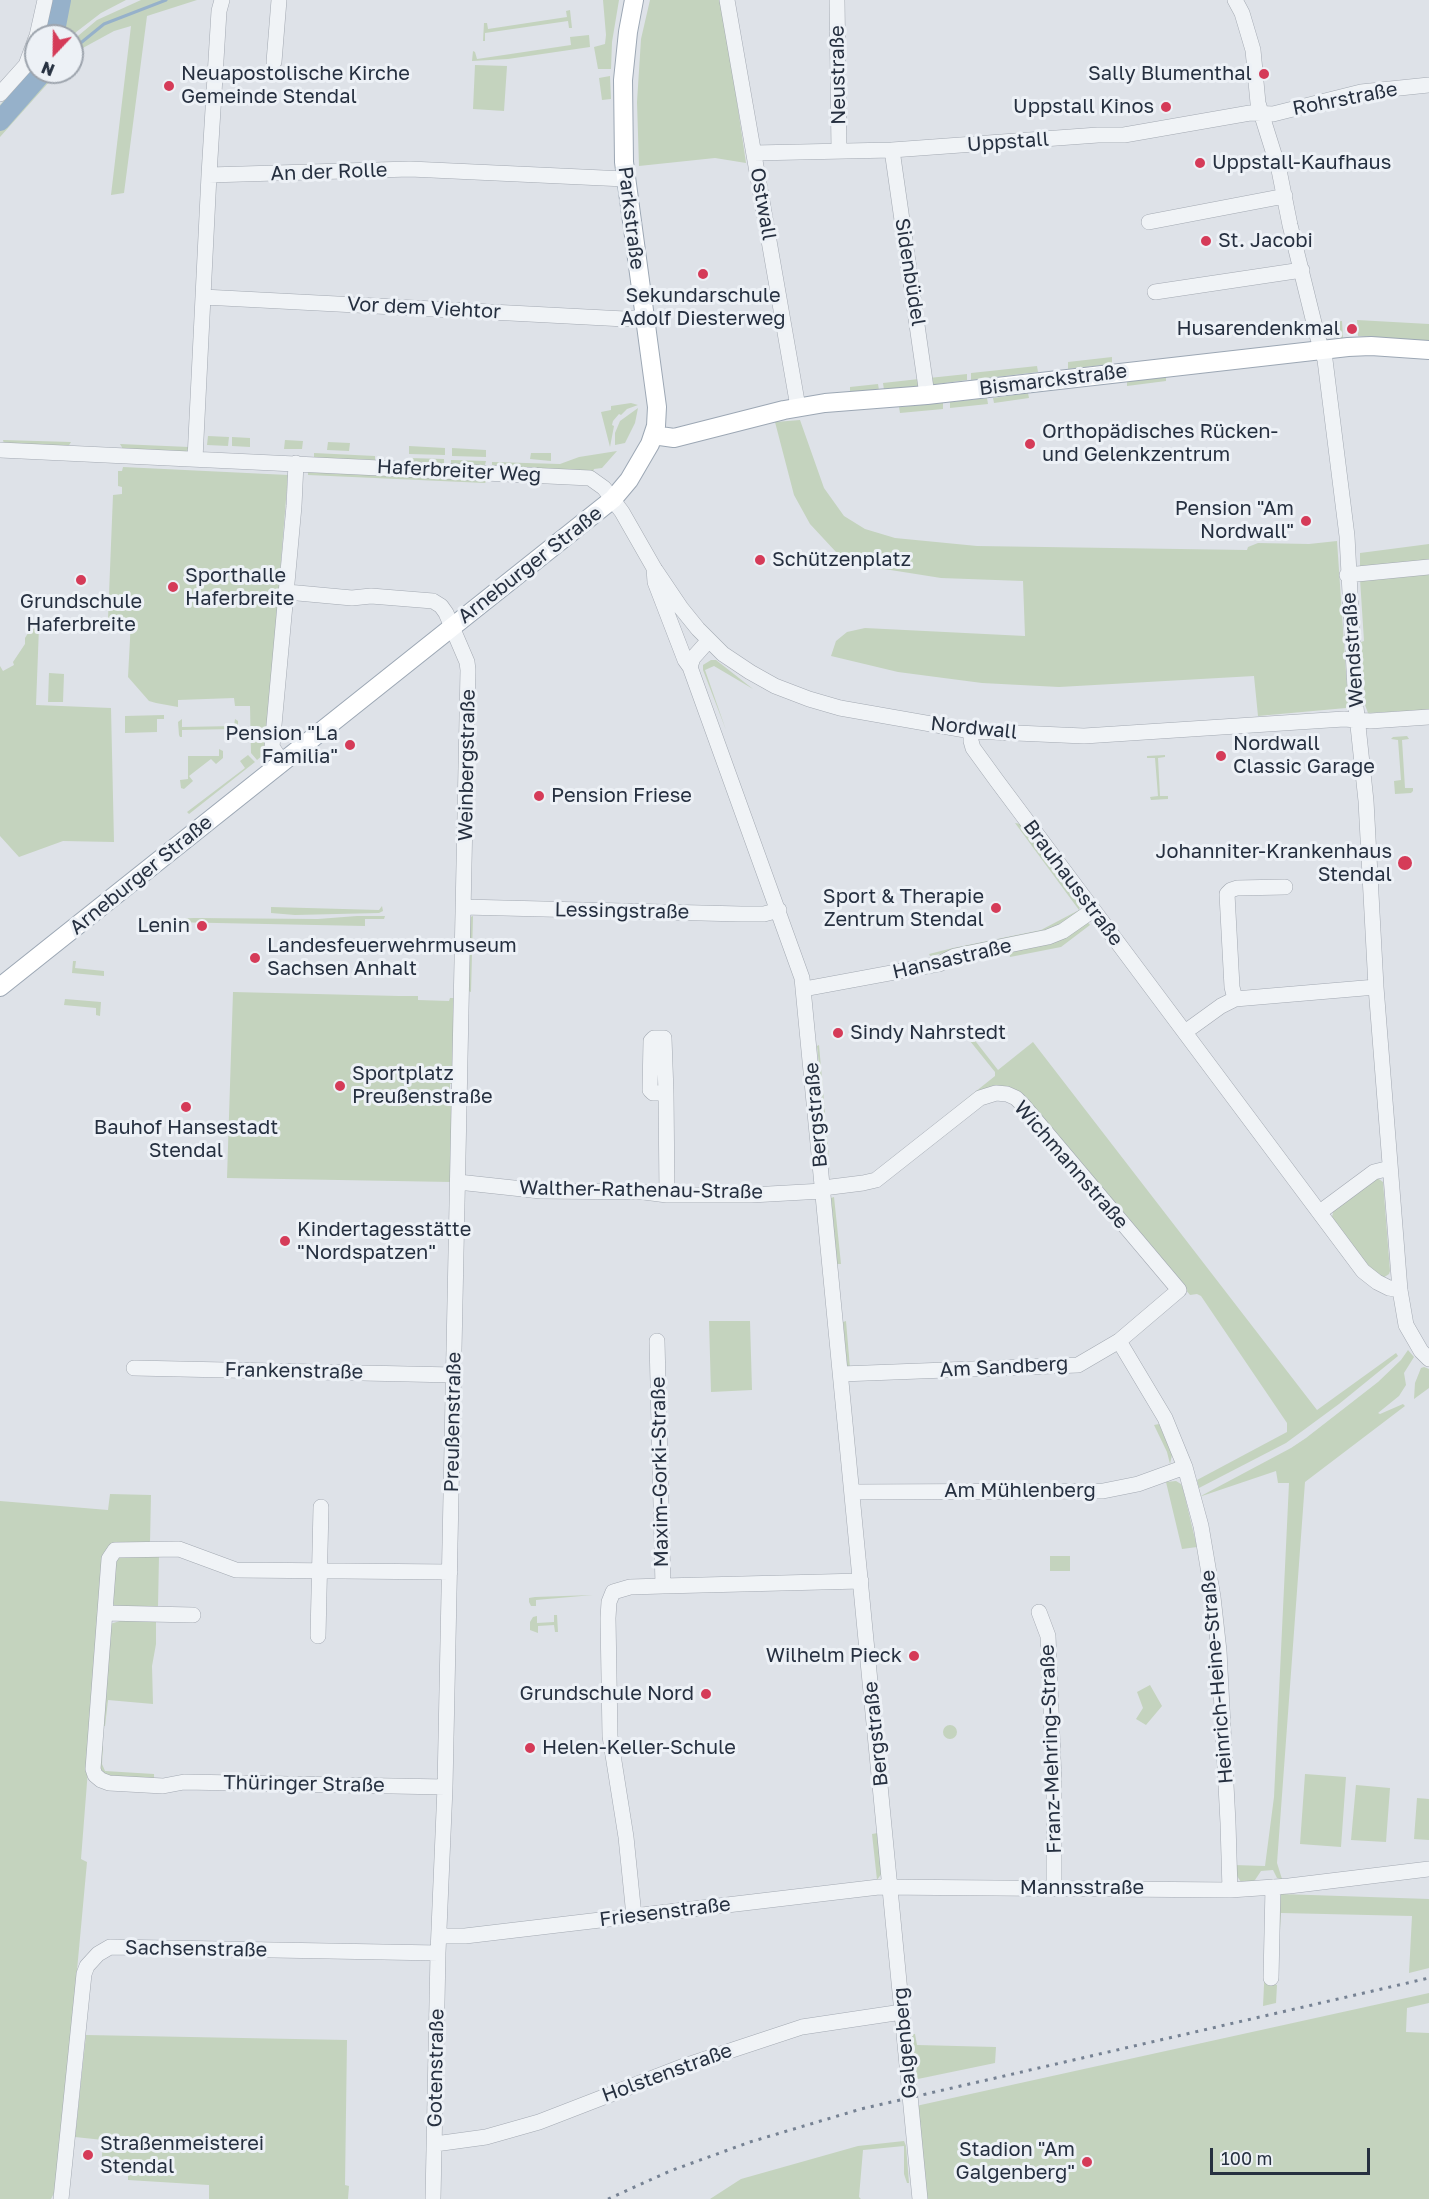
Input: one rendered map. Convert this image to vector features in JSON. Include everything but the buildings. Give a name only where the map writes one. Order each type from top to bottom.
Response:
[{"type":"main road","name":"Parkstraße","points":[[634,0],[623,80],[622,134],[625,179],[657,402],[657,417],[653,435]]},
{"type":"main road","name":"Bismarckstraße","points":[[791,409],[1322,350],[1371,346],[1429,350]]},
{"type":"main road","points":[[653,435],[674,438],[791,409]]},
{"type":"main road","name":"Arneburger Straße","points":[[0,987],[614,499],[633,475],[653,435]]},
{"type":"street","points":[[39,24],[45,0]]},
{"type":"street","points":[[195,459],[209,175],[219,11],[222,0]]},
{"type":"street","points":[[274,62],[279,0]]},
{"type":"street","name":"Ostwall","points":[[726,0],[754,153],[791,409]]},
{"type":"street","name":"Neustraße","points":[[837,0],[839,151]]},
{"type":"street","name":"Wendstraße","points":[[1234,0],[1242,13],[1252,50],[1262,114],[1285,196],[1290,225],[1325,360],[1345,518],[1376,987],[1400,1290],[1406,1325],[1421,1351],[1429,1359]]},
{"type":"street","points":[[0,94],[24,66]]},
{"type":"street","name":"Rohrstraße","points":[[1262,114],[1273,114],[1361,92],[1429,85]]},
{"type":"street","name":"Uppstall","points":[[754,153],[892,150],[1124,135],[1239,115],[1262,114]]},
{"type":"street","name":"Sidenbüdel","points":[[892,150],[927,395]]},
{"type":"street","name":"An der Rolle","points":[[209,175],[410,170],[625,179]]},
{"type":"street","points":[[1149,222],[1285,196]]},
{"type":"street","points":[[1155,292],[1302,270]]},
{"type":"street","name":"Vor dem Viehtor","points":[[202,297],[625,319],[644,317]]},
{"type":"street","name":"Haferbreiter Weg","points":[[0,450],[582,476],[595,480],[614,499]]},
{"type":"street","points":[[282,762],[272,747],[296,463]]},
{"type":"street","name":"Nordwall","points":[[614,499],[654,568],[681,608],[709,640],[750,672],[775,686],[840,708],[971,731],[1100,736],[1289,722],[1429,717]]},
{"type":"street","points":[[1347,575],[1429,567]]},
{"type":"street","name":"Bergstraße","points":[[654,568],[655,582],[685,660],[690,667],[779,910],[800,968],[804,989],[891,1887]]},
{"type":"street","name":"Weinbergstraße","points":[[286,592],[433,602],[444,610],[467,662],[468,670],[464,907]]},
{"type":"street","points":[[690,667],[693,658],[709,640]]},
{"type":"street","name":"Brauhausstraße","points":[[971,731],[974,748],[1363,1271],[1377,1282],[1400,1290]]},
{"type":"street","points":[[1235,999],[1232,987],[1227,894],[1236,888],[1285,886]]},
{"type":"street","name":"Lessingstraße","points":[[464,907],[741,914],[764,914],[779,910]]},
{"type":"street","name":"Preußenstraße","points":[[440,1936],[464,907]]},
{"type":"street","name":"Hansastraße","points":[[804,989],[939,964],[955,956],[1048,937],[1063,931],[1093,910]]},
{"type":"street","points":[[1185,1032],[1221,1006],[1235,999],[1376,987]]},
{"type":"street","points":[[666,1093],[668,1195]]},
{"type":"street","name":"Wichmannstraße","points":[[823,1189],[876,1180],[980,1098],[996,1093],[1007,1094],[1016,1098],[1023,1105],[1179,1290]]},
{"type":"street","points":[[1320,1212],[1374,1172],[1390,1168]]},
{"type":"street","name":"Walther-Rathenau-Straße","points":[[458,1182],[541,1191],[634,1192],[668,1195],[763,1194],[823,1189]]},
{"type":"street","name":"Am Sandberg","points":[[841,1374],[1069,1366],[1091,1358],[1119,1341],[1179,1290]]},
{"type":"street","name":"Maxim-Gorki-Straße","points":[[634,1916],[626,1837],[610,1736],[609,1602],[613,1592],[620,1588],[663,1586],[657,1341]]},
{"type":"street","name":"Heinrich-Heine-Straße","points":[[1119,1341],[1165,1418],[1185,1467],[1199,1520],[1216,1617],[1230,1890]]},
{"type":"street","name":"Frankenstraße","points":[[134,1368],[454,1375]]},
{"type":"street","name":"Am Mühlenberg","points":[[852,1492],[1103,1491],[1138,1484],[1185,1467]]},
{"type":"street","points":[[318,1636],[321,1507]]},
{"type":"street","points":[[193,1615],[105,1613],[109,1559],[115,1550],[185,1550],[236,1570],[450,1572]]},
{"type":"street","points":[[663,1586],[861,1581]]},
{"type":"street","name":"Franz-Mehring-Straße","points":[[1039,1612],[1048,1636],[1053,1758],[1054,1888]]},
{"type":"street","name":"Thüringer Straße","points":[[105,1613],[93,1768],[95,1775],[101,1780],[109,1783],[163,1786],[184,1782],[445,1787]]},
{"type":"street","name":"Mannsstraße","points":[[891,1887],[1230,1890],[1429,1869]]},
{"type":"street","name":"Friesenstraße","points":[[440,1936],[458,1936],[891,1887]]},
{"type":"street","name":"Galgenberg","points":[[891,1887],[920,2199]]},
{"type":"street","points":[[1271,1978],[1273,1887]]},
{"type":"street","name":"Gotenstraße","points":[[433,2199],[440,1936]]},
{"type":"street","name":"Sachsenstraße","points":[[61,2199],[84,1974],[87,1966],[98,1954],[110,1947],[438,1953]]},
{"type":"street","name":"Holstenstraße","points":[[435,2144],[476,2139],[524,2127],[684,2066],[802,2027],[902,2012]]},
{"type":"green space","points":[[49,0],[126,0],[101,13],[84,26],[84,24],[44,24]]},
{"type":"green space","points":[[141,0],[197,0],[147,16],[124,193],[111,195],[131,26],[114,31],[84,47],[84,31],[97,20]]},
{"type":"green space","points":[[603,0],[619,0],[612,42],[611,69],[598,69],[594,47],[605,44]]},
{"type":"green space","points":[[650,0],[722,0],[746,163],[715,158],[639,166],[637,102],[641,39]]},
{"type":"green space","points":[[570,10],[572,28],[569,28],[568,21],[485,33],[485,41],[483,41],[484,23],[487,23],[488,29],[567,17],[566,11]]},
{"type":"green space","points":[[589,35],[590,47],[508,59],[472,61],[473,51],[477,59],[571,45],[570,37]]},
{"type":"green space","points":[[475,65],[507,66],[504,111],[473,109]]},
{"type":"green space","points":[[610,76],[611,99],[602,100],[599,78]]},
{"type":"green space","points":[[24,79],[24,84],[47,84],[0,137],[0,105]]},
{"type":"green space","points":[[1357,320],[1429,324],[1429,342],[1358,336]]},
{"type":"green space","points":[[1342,321],[1343,338],[1332,337],[1326,330],[1326,325],[1330,322]]},
{"type":"green space","points":[[1112,357],[1112,364],[1068,369],[1068,362]]},
{"type":"green space","points":[[1037,366],[1038,372],[971,380],[971,373]]},
{"type":"green space","points":[[967,374],[967,380],[930,385],[929,378]]},
{"type":"green space","points":[[1166,377],[1166,381],[1127,386],[1127,381]]},
{"type":"green space","points":[[919,379],[920,386],[884,390],[883,383]]},
{"type":"green space","points":[[878,384],[879,390],[850,392],[850,387]]},
{"type":"green space","points":[[1028,393],[1029,398],[994,403],[993,398]]},
{"type":"green space","points":[[987,398],[988,404],[950,408],[950,402]]},
{"type":"green space","points":[[631,403],[638,405],[619,414],[613,421],[610,447],[601,412],[611,410],[611,406]]},
{"type":"green space","points":[[943,403],[943,409],[900,413],[899,407]]},
{"type":"green space","points":[[638,408],[635,423],[625,443],[615,445],[615,433],[620,421]]},
{"type":"green space","points":[[800,420],[824,488],[844,516],[865,529],[895,538],[977,546],[1247,550],[1248,547],[1258,543],[1309,544],[1337,541],[1348,701],[1346,708],[1258,716],[1254,676],[1059,687],[982,683],[898,672],[831,656],[836,641],[847,632],[865,628],[1025,636],[1023,581],[941,578],[878,568],[836,552],[810,524],[794,495],[775,422]]},
{"type":"green space","points":[[208,436],[229,437],[228,446],[207,445]]},
{"type":"green space","points":[[232,437],[250,438],[250,447],[232,446]]},
{"type":"green space","points":[[3,440],[71,442],[68,447],[4,444]]},
{"type":"green space","points":[[285,440],[303,441],[302,449],[284,449]]},
{"type":"green space","points":[[328,442],[350,443],[349,451],[327,450]]},
{"type":"green space","points":[[120,444],[189,447],[186,452],[123,449]]},
{"type":"green space","points":[[409,446],[445,448],[445,455],[409,454]]},
{"type":"green space","points":[[452,448],[486,450],[486,457],[452,456]]},
{"type":"green space","points":[[617,451],[602,468],[594,469],[593,472],[492,465],[492,462],[560,464],[579,457]]},
{"type":"green space","points":[[314,453],[375,456],[375,460],[314,458]]},
{"type":"green space","points":[[531,453],[551,453],[551,461],[530,459]]},
{"type":"green space","points":[[409,458],[444,459],[444,464],[408,462]]},
{"type":"green space","points":[[451,460],[486,461],[485,465],[451,464]]},
{"type":"green space","points":[[123,467],[288,475],[270,696],[268,751],[257,760],[251,753],[250,706],[235,706],[234,698],[178,700],[178,707],[156,703],[149,701],[128,677],[131,620],[108,619],[113,495],[122,494],[122,487],[118,486],[118,471],[122,471]]},
{"type":"green space","points":[[308,471],[488,479],[485,483],[308,475]]},
{"type":"green space","points":[[1429,544],[1429,565],[1360,569],[1360,553]]},
{"type":"green space","points":[[1429,572],[1429,710],[1368,713],[1365,705],[1361,642],[1364,641],[1360,579]]},
{"type":"green space","points":[[39,627],[36,705],[111,708],[114,842],[63,841],[19,857],[0,836],[0,666],[3,671],[14,665],[13,662],[25,644],[25,638],[30,630]]},
{"type":"green space","points":[[716,660],[753,689],[714,666],[705,670],[726,730],[703,670],[703,665]]},
{"type":"green space","points":[[49,673],[64,674],[63,702],[48,702]]},
{"type":"green space","points":[[164,715],[164,719],[157,719],[157,732],[125,733],[125,716]]},
{"type":"green space","points":[[182,719],[182,727],[234,726],[235,719],[238,721],[238,733],[235,736],[234,729],[182,730],[182,737],[180,737],[178,722]]},
{"type":"green space","points":[[1407,736],[1409,739],[1402,740],[1405,788],[1413,788],[1413,791],[1395,794],[1394,781],[1401,780],[1398,740],[1391,739]]},
{"type":"green space","points":[[219,749],[223,751],[223,758],[216,764],[211,759],[189,776],[193,781],[184,789],[181,788],[180,780],[188,779],[188,756],[219,756]]},
{"type":"green space","points":[[248,755],[255,762],[189,814],[187,812],[245,768],[240,761]]},
{"type":"green space","points":[[1165,755],[1165,757],[1158,758],[1160,796],[1168,796],[1168,799],[1151,800],[1150,797],[1158,796],[1155,758],[1147,758],[1147,756]]},
{"type":"green space","points":[[1015,823],[1021,824],[1080,903],[1079,912],[1045,933],[930,956],[929,954],[953,948],[1041,930],[1079,910]]},
{"type":"green space","points":[[382,906],[383,911],[379,913],[295,915],[271,913],[271,907],[379,910]]},
{"type":"green space","points":[[385,916],[384,919],[365,919],[365,926],[168,922],[169,919],[194,918],[318,919]]},
{"type":"green space","points":[[473,916],[471,992],[468,991],[470,917]]},
{"type":"green space","points":[[1087,921],[1090,925],[1061,947],[1010,957],[1009,951]]},
{"type":"green space","points":[[73,961],[76,961],[75,968],[104,971],[104,976],[72,973]]},
{"type":"green space","name":"Sportplatz Preußenstraße","points":[[233,992],[418,996],[418,1000],[449,1001],[450,998],[455,998],[453,1083],[450,1084],[450,1089],[453,1089],[451,1182],[227,1178]]},
{"type":"green space","points":[[65,999],[101,1002],[100,1016],[96,1015],[96,1008],[64,1005]]},
{"type":"green space","points":[[973,1038],[998,1070],[1033,1042],[1317,1410],[1396,1353],[1398,1356],[1286,1443],[1199,1488],[1197,1480],[1287,1432],[1287,1423],[1201,1296],[1190,1295],[1022,1094],[961,1106],[960,1104],[995,1076],[995,1072],[970,1041]]},
{"type":"green space","points":[[819,1045],[831,1180],[817,1046]]},
{"type":"green space","points":[[1376,1177],[1383,1182],[1390,1271],[1383,1278],[1375,1275],[1332,1217],[1334,1208]]},
{"type":"green space","points":[[834,1197],[841,1264],[837,1264],[831,1198]]},
{"type":"green space","points":[[709,1321],[750,1321],[752,1390],[711,1392]]},
{"type":"green space","points":[[846,1321],[850,1368],[847,1365],[843,1322]]},
{"type":"green space","points":[[1408,1350],[1414,1357],[1404,1373],[1406,1385],[1399,1396],[1378,1413],[1403,1404],[1405,1406],[1305,1482],[1277,1863],[1282,1879],[1277,1878],[1273,1870],[1261,1871],[1253,1883],[1241,1882],[1235,1873],[1234,1865],[1265,1866],[1274,1797],[1289,1483],[1278,1483],[1276,1471],[1199,1497],[1306,1438],[1378,1382]]},
{"type":"green space","points":[[1421,1368],[1429,1369],[1429,1388],[1414,1399],[1415,1383]]},
{"type":"green space","points":[[1159,1424],[1172,1455],[1170,1464],[1154,1425]]},
{"type":"green space","points":[[1176,1481],[1183,1489],[1197,1547],[1182,1549],[1166,1482]]},
{"type":"green space","points":[[110,1494],[151,1495],[150,1543],[105,1553],[81,1859],[87,1862],[57,2187],[51,2199],[0,2199],[0,1501],[108,1510]]},
{"type":"green space","points":[[159,1556],[158,1606],[156,1609],[114,1605],[112,1602],[115,1557]]},
{"type":"green space","points":[[1050,1556],[1070,1556],[1070,1571],[1050,1571]]},
{"type":"green space","points":[[593,1595],[536,1600],[536,1606],[531,1606],[529,1602],[529,1598],[535,1597]]},
{"type":"green space","points":[[554,1615],[557,1615],[558,1632],[555,1632],[554,1625],[538,1626],[538,1633],[530,1630],[533,1617],[537,1616],[537,1623],[554,1622]]},
{"type":"green space","points":[[121,1617],[156,1618],[156,1644],[152,1666],[153,1704],[108,1700],[105,1726],[102,1726],[110,1624],[120,1621]]},
{"type":"green space","points":[[1150,1685],[1162,1706],[1146,1725],[1136,1719],[1143,1708],[1137,1692]]},
{"type":"green space","points":[[947,1725],[953,1725],[957,1732],[953,1739],[947,1739],[943,1735],[943,1729]]},
{"type":"green space","points":[[100,1746],[103,1746],[102,1764],[105,1771],[154,1774],[154,1781],[110,1778],[103,1774],[99,1766]]},
{"type":"green space","points":[[1305,1774],[1346,1777],[1341,1847],[1300,1844]]},
{"type":"green space","points":[[1356,1785],[1390,1788],[1386,1842],[1351,1840]]},
{"type":"green space","points":[[1417,1798],[1429,1799],[1429,1840],[1414,1839]]},
{"type":"green space","points":[[878,1833],[882,1873],[877,1880],[872,1834]]},
{"type":"green space","points":[[1278,1895],[1429,1899],[1429,1968],[1409,1973],[1412,1916],[1281,1913],[1280,1930],[1278,1930]]},
{"type":"green space","points":[[1266,1943],[1274,1984],[1277,1985],[1276,2003],[1263,2006]]},
{"type":"green space","points":[[1429,1993],[1429,2003],[1407,2008],[1406,2032],[1429,2033],[1429,2199],[926,2199],[916,2106]]},
{"type":"green space","points":[[910,2034],[915,2034],[917,2045],[996,2047],[995,2063],[913,2080]]},
{"type":"green space","points":[[86,2035],[347,2040],[345,2185],[349,2186],[348,2199],[209,2199],[209,2185],[128,2180],[128,2174],[101,2171],[103,2140],[75,2137]]},
{"type":"green space","points":[[904,2141],[909,2183],[904,2174],[904,2146],[863,2150],[859,2197],[861,2199],[710,2199],[741,2179],[858,2146]]},
{"type":"waterway","points":[[56,24],[61,0]]},
{"type":"waterway","points":[[84,40],[104,24],[166,0]]},
{"type":"waterway","points":[[0,121],[32,84]]},
{"type":"railway","points":[[608,2199],[670,2171],[750,2142],[861,2109],[1429,1978]]},
{"type":"place","name":"Sally Blumenthal","points":[[1264,74]]},
{"type":"place","name":"Neuapostolische Kirche Gemeinde Stendal","points":[[169,86]]},
{"type":"place","name":"Uppstall Kinos","points":[[1166,107]]},
{"type":"place","name":"Uppstall-Kaufhaus","points":[[1200,163]]},
{"type":"place","name":"St. Jacobi","points":[[1206,241]]},
{"type":"place","name":"Sekundarschule Adolf Diesterweg","points":[[703,274]]},
{"type":"place","name":"Husarendenkmal","points":[[1352,329]]},
{"type":"place","name":"Orthopädisches Rücken- und Gelenkzentrum","points":[[1030,444]]},
{"type":"place","name":"Pension \"Am Nordwall\"","points":[[1306,521]]},
{"type":"place","name":"Schützenplatz","points":[[760,560]]},
{"type":"place","name":"Grundschule Haferbreite","points":[[81,580]]},
{"type":"place","name":"Sporthalle Haferbreite","points":[[173,587]]},
{"type":"place","name":"Pension \"La Familia\"","points":[[350,745]]},
{"type":"place","name":"Nordwall Classic Garage","points":[[1221,756]]},
{"type":"place","name":"Pension Friese","points":[[539,796]]},
{"type":"place","name":"Johanniter-Krankenhaus Stendal","points":[[1405,863]]},
{"type":"place","name":"Sport & Therapie Zentrum Stendal","points":[[996,908]]},
{"type":"place","name":"Lenin","points":[[202,926]]},
{"type":"place","name":"Landesfeuerwehrmuseum Sachsen Anhalt","points":[[255,958]]},
{"type":"place","name":"Sindy Nahrstedt","points":[[838,1033]]},
{"type":"place","name":"Sportplatz Preußenstraße","points":[[340,1086]]},
{"type":"place","name":"Bauhof Hansestadt Stendal","points":[[186,1107]]},
{"type":"place","name":"Kindertagesstätte \"Nordspatzen\"","points":[[285,1241]]},
{"type":"place","name":"Wilhelm Pieck","points":[[914,1656]]},
{"type":"place","name":"Grundschule Nord","points":[[706,1694]]},
{"type":"place","name":"Helen-Keller-Schule","points":[[530,1748]]},
{"type":"place","name":"Straßenmeisterei Stendal","points":[[88,2155]]},
{"type":"place","name":"Stadion \"Am Galgenberg\"","points":[[1087,2162]]}]
